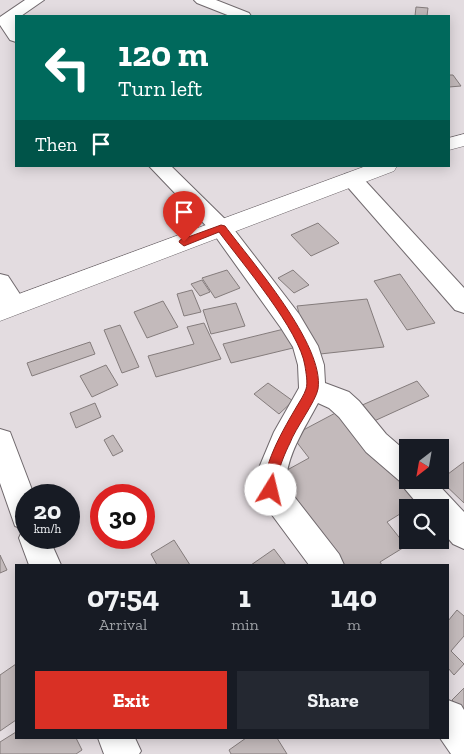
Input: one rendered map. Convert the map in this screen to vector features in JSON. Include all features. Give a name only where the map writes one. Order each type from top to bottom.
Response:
[{"type":"highway","points":[[8,308],[384,167]]},
{"type":"street","points":[[7,18],[36,0]]},
{"type":"street","points":[[202,0],[240,15]]},
{"type":"street","points":[[0,3],[7,18],[6,23],[15,36]]},
{"type":"street","points":[[159,167],[221,228],[290,321],[305,346],[311,365],[312,389],[284,440],[271,475],[271,490],[327,564]]},
{"type":"street","points":[[352,179],[464,304]]},
{"type":"street","points":[[0,282],[8,308]]},
{"type":"street","points":[[312,389],[339,400],[349,409],[376,443],[399,464]]},
{"type":"street","points":[[0,441],[15,484]]},
{"type":"street","points":[[423,489],[464,534]]},
{"type":"street","points":[[38,549],[45,564]]},
{"type":"street","points":[[449,719],[464,741]]},
{"type":"building","points":[[416,7],[428,8],[427,15],[415,15]]},
{"type":"building","points":[[450,75],[453,75],[461,86],[450,87]]},
{"type":"building","points":[[318,223],[339,243],[311,256],[291,235]]},
{"type":"building","points":[[227,270],[240,288],[215,298],[202,278]]},
{"type":"building","points":[[293,270],[309,285],[294,293],[278,278]]},
{"type":"building","points":[[400,274],[435,323],[407,330],[374,281]]},
{"type":"building","points":[[202,280],[210,292],[200,296],[191,284]]},
{"type":"building","points":[[192,290],[201,312],[184,316],[177,294]]},
{"type":"building","points":[[367,299],[384,347],[311,355],[297,306]]},
{"type":"building","points":[[163,301],[178,327],[147,338],[134,312]]},
{"type":"building","points":[[236,303],[245,326],[211,334],[203,310]]},
{"type":"building","points":[[204,323],[221,359],[156,377],[148,356],[194,344],[187,327]]},
{"type":"building","points":[[120,325],[139,367],[122,373],[104,330]]},
{"type":"building","points":[[284,329],[293,348],[231,363],[223,344]]},
{"type":"building","points":[[90,342],[95,354],[32,376],[27,363]]},
{"type":"building","points":[[106,365],[118,385],[92,397],[80,376]]},
{"type":"building","points":[[417,381],[429,396],[372,422],[360,406]]},
{"type":"building","points":[[268,383],[293,401],[279,414],[254,394]]},
{"type":"building","points":[[95,403],[101,417],[76,428],[70,413]]},
{"type":"building","points":[[341,410],[399,478],[399,489],[408,489],[416,499],[399,499],[399,515],[387,522],[399,537],[399,549],[401,549],[380,562],[381,564],[330,564],[269,480],[309,458],[292,436]]},
{"type":"building","points":[[113,435],[123,451],[113,456],[104,440]]},
{"type":"building","points":[[464,462],[464,503],[449,489],[449,473]]},
{"type":"building","points":[[174,540],[189,564],[156,564],[151,554]]},
{"type":"building","points":[[274,549],[285,564],[252,564]]},
{"type":"building","points":[[0,555],[7,570],[0,573]]},
{"type":"building","points":[[457,610],[464,616],[464,636],[451,651],[464,664],[454,675],[449,669],[449,620]]},
{"type":"building","points":[[15,665],[15,721],[0,731],[0,675]]},
{"type":"building","points":[[464,688],[464,713],[452,700]]},
{"type":"building","points":[[15,733],[15,739],[76,739],[82,750],[76,754],[0,754],[0,742]]},
{"type":"building","points":[[245,739],[278,739],[287,754],[231,754],[229,750]]},
{"type":"route","points":[[184,242],[221,228],[290,321],[305,346],[311,365],[312,389],[284,440],[271,475],[271,490]]}]
